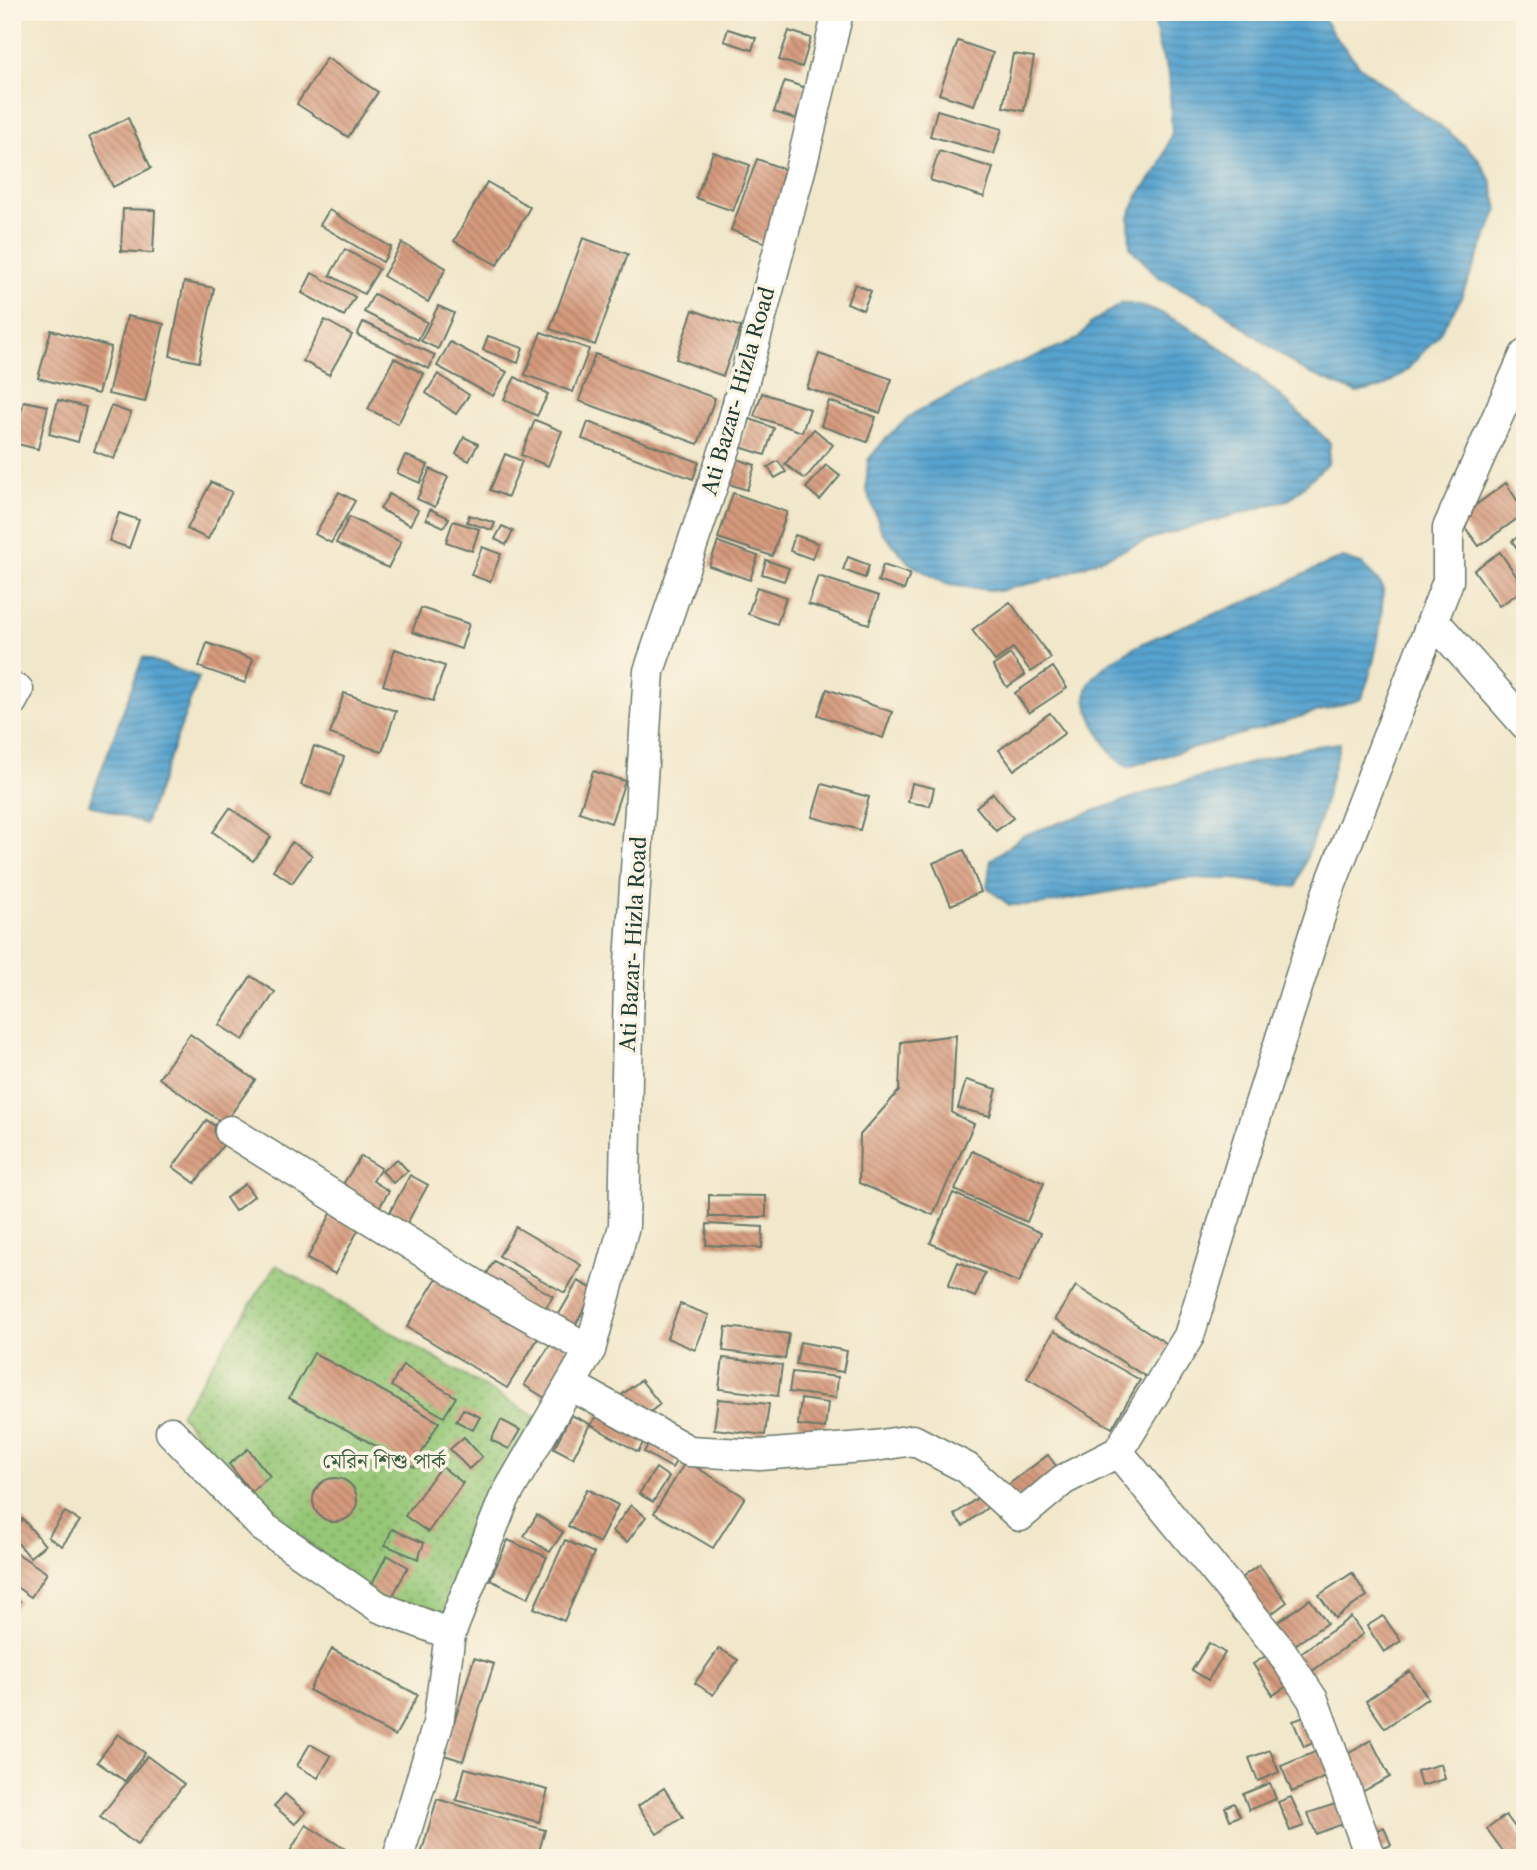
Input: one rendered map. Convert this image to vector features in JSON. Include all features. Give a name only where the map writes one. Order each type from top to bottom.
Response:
[{"type":"street","name":"Ati Bazar- Hizla Road","points":[[398,1858],[438,1724],[450,1634],[504,1499],[590,1350],[624,1226],[629,977],[649,671],[729,437],[803,159],[838,12]]},
{"type":"street","points":[[571,1385],[689,1451],[760,1455],[874,1446],[913,1440],[967,1468],[1020,1516],[1063,1480],[1118,1452],[1189,1336],[1327,894],[1448,582],[1448,528],[1525,355]]},
{"type":"street","points":[[1433,620],[1525,724]]},
{"type":"street","points":[[230,1131],[476,1285],[590,1350]]},
{"type":"street","points":[[171,1432],[263,1527],[379,1607],[450,1634]]},
{"type":"street","points":[[1118,1452],[1281,1651],[1313,1700],[1371,1858]]},
{"type":"green space","name":"মেরিন শিশু পার্ক","points":[[276,1265],[539,1419],[448,1612],[390,1607],[241,1491],[180,1414]]},
{"type":"water","points":[[1153,12],[1320,12],[1333,34],[1359,65],[1409,105],[1449,132],[1477,157],[1491,181],[1498,209],[1459,302],[1436,338],[1405,372],[1383,387],[1357,393],[1302,370],[1212,304],[1158,277],[1130,247],[1129,217],[1138,196],[1160,166],[1172,132],[1169,75],[1159,48]]},
{"type":"water","points":[[1122,303],[1150,309],[1178,322],[1226,351],[1291,405],[1330,443],[1328,463],[1290,499],[1150,539],[1054,578],[999,591],[948,585],[910,564],[882,532],[866,488],[868,460],[887,437],[914,413],[994,373],[1078,339],[1091,323]]},
{"type":"water","points":[[1343,558],[1362,564],[1383,587],[1377,644],[1361,699],[1128,767],[1114,756],[1095,725],[1086,693],[1091,681],[1103,668],[1141,644],[1165,633],[1251,600]]},
{"type":"water","points":[[143,657],[199,677],[145,824],[89,804]]},
{"type":"water","points":[[1340,743],[1320,819],[1296,887],[1233,879],[1187,878],[1038,905],[1009,905],[987,887],[991,860],[1024,835],[1161,788],[1308,747]]},
{"type":"building","points":[[728,29],[756,38],[752,50],[724,41]]},
{"type":"building","points":[[789,31],[811,38],[802,67],[779,60]]},
{"type":"building","points":[[958,41],[993,53],[974,105],[939,94]]},
{"type":"building","points":[[1013,54],[1034,57],[1024,111],[1003,107]]},
{"type":"building","points":[[327,58],[378,92],[348,137],[297,104]]},
{"type":"building","points":[[785,81],[806,88],[796,119],[774,112]]},
{"type":"building","points":[[937,110],[1002,129],[994,154],[930,136]]},
{"type":"building","points":[[128,118],[151,168],[113,187],[89,137]]},
{"type":"building","points":[[939,151],[993,168],[984,197],[930,180]]},
{"type":"building","points":[[713,152],[750,165],[733,211],[696,198]]},
{"type":"building","points":[[757,159],[792,172],[766,243],[731,230]]},
{"type":"building","points":[[487,182],[530,207],[497,265],[454,241]]},
{"type":"building","points":[[123,209],[155,210],[153,253],[121,251]]},
{"type":"building","points":[[329,210],[391,247],[383,262],[320,225]]},
{"type":"building","points":[[583,238],[628,254],[595,345],[550,329]]},
{"type":"building","points":[[402,243],[446,268],[428,302],[383,276]]},
{"type":"building","points":[[345,249],[379,269],[364,294],[330,275]]},
{"type":"building","points":[[312,273],[355,297],[344,316],[302,293]]},
{"type":"building","points":[[184,282],[214,288],[199,362],[170,356]]},
{"type":"building","points":[[855,284],[871,291],[863,310],[847,303]]},
{"type":"building","points":[[374,294],[427,322],[418,340],[364,312]]},
{"type":"building","points":[[438,306],[454,313],[438,349],[421,341]]},
{"type":"building","points":[[693,310],[741,327],[723,376],[676,359]]},
{"type":"building","points":[[127,316],[164,324],[145,402],[108,394]]},
{"type":"building","points":[[325,320],[352,335],[329,375],[303,361]]},
{"type":"building","points":[[363,322],[435,355],[429,369],[357,335]]},
{"type":"building","points":[[51,330],[111,347],[98,394],[38,378]]},
{"type":"building","points":[[541,332],[589,349],[573,392],[525,375]]},
{"type":"building","points":[[488,336],[523,348],[518,363],[483,350]]},
{"type":"building","points":[[450,342],[507,372],[493,396],[437,366]]},
{"type":"building","points":[[595,354],[715,398],[698,444],[579,401]]},
{"type":"building","points":[[819,354],[892,379],[880,413],[807,388]]},
{"type":"building","points":[[394,358],[424,374],[398,424],[368,409]]},
{"type":"building","points":[[438,374],[469,395],[456,414],[426,393]]},
{"type":"building","points":[[515,377],[548,394],[537,416],[504,399]]},
{"type":"building","points":[[762,393],[810,409],[802,432],[754,416]]},
{"type":"building","points":[[58,400],[86,407],[78,442],[49,434]]},
{"type":"building","points":[[24,401],[48,406],[38,449],[13,443]]},
{"type":"building","points":[[829,401],[876,417],[867,442],[821,426]]},
{"type":"building","points":[[111,406],[131,413],[114,459],[94,451]]},
{"type":"building","points":[[750,419],[774,428],[765,455],[740,447]]},
{"type":"building","points":[[535,420],[562,431],[548,466],[521,455]]},
{"type":"building","points":[[588,422],[699,462],[693,479],[582,439]]},
{"type":"building","points":[[814,429],[833,445],[805,479],[785,464]]},
{"type":"building","points":[[464,437],[478,444],[469,461],[456,454]]},
{"type":"building","points":[[505,454],[522,461],[508,497],[490,490]]},
{"type":"building","points":[[405,455],[428,465],[420,483],[397,473]]},
{"type":"building","points":[[737,459],[755,465],[747,490],[729,484]]},
{"type":"building","points":[[778,461],[786,472],[775,478],[768,467]]},
{"type":"building","points":[[826,465],[840,476],[820,500],[806,488]]},
{"type":"building","points":[[430,469],[448,477],[435,507],[417,499]]},
{"type":"building","points":[[211,482],[232,492],[208,539],[187,529]]},
{"type":"building","points":[[1506,483],[1525,513],[1479,546],[1458,518]]},
{"type":"building","points":[[339,492],[355,501],[331,543],[315,534]]},
{"type":"building","points":[[733,493],[787,512],[772,556],[718,538]]},
{"type":"building","points":[[389,494],[418,510],[410,525],[380,509]]},
{"type":"building","points":[[430,509],[449,518],[444,527],[426,519]]},
{"type":"building","points":[[119,513],[139,520],[129,548],[109,541]]},
{"type":"building","points":[[469,515],[495,523],[492,530],[467,522]]},
{"type":"building","points":[[349,517],[401,542],[388,568],[336,543]]},
{"type":"building","points":[[453,521],[479,529],[472,551],[446,542]]},
{"type":"building","points":[[502,526],[513,531],[506,545],[495,539]]},
{"type":"building","points":[[1525,532],[1525,560],[1512,541]]},
{"type":"building","points":[[795,535],[818,543],[812,559],[790,551]]},
{"type":"building","points":[[718,542],[758,556],[750,580],[709,566]]},
{"type":"building","points":[[482,547],[501,554],[490,582],[471,575]]},
{"type":"building","points":[[1500,552],[1525,589],[1499,606],[1474,570]]},
{"type":"building","points":[[848,557],[869,565],[865,578],[843,570]]},
{"type":"building","points":[[766,560],[789,568],[784,581],[762,574]]},
{"type":"building","points":[[883,565],[910,574],[904,590],[878,581]]},
{"type":"building","points":[[818,576],[879,596],[869,624],[808,604]]},
{"type":"building","points":[[757,587],[786,597],[777,624],[748,614]]},
{"type":"building","points":[[1010,602],[1051,658],[1031,672],[1013,648],[995,661],[972,630]]},
{"type":"building","points":[[421,608],[469,624],[461,649],[412,632]]},
{"type":"building","points":[[207,643],[253,659],[245,683],[199,667]]},
{"type":"building","points":[[395,649],[445,666],[433,701],[383,685]]},
{"type":"building","points":[[1010,654],[1025,675],[1007,687],[993,666]]},
{"type":"building","points":[[1053,667],[1067,688],[1029,713],[1015,693]]},
{"type":"building","points":[[827,689],[892,712],[883,738],[818,715]]},
{"type":"building","points":[[344,693],[396,711],[382,752],[330,734]]},
{"type":"building","points":[[1050,713],[1065,733],[1014,770],[999,750]]},
{"type":"building","points":[[314,746],[344,757],[331,795],[301,785]]},
{"type":"building","points":[[593,771],[625,781],[611,823],[579,812]]},
{"type":"building","points":[[912,783],[934,788],[930,806],[908,802]]},
{"type":"building","points":[[822,784],[869,797],[860,830],[812,817]]},
{"type":"building","points":[[993,793],[1013,818],[996,831],[976,807]]},
{"type":"building","points":[[230,808],[271,837],[253,861],[213,832]]},
{"type":"building","points":[[292,842],[312,855],[292,883],[273,870]]},
{"type":"building","points":[[964,850],[981,892],[951,905],[933,863]]},
{"type":"building","points":[[251,976],[275,992],[243,1040],[219,1025]]},
{"type":"building","points":[[190,1034],[255,1080],[224,1124],[159,1078]]},
{"type":"building","points":[[956,1035],[952,1113],[974,1124],[933,1215],[859,1183],[860,1135],[899,1091],[901,1042]]},
{"type":"building","points":[[966,1080],[997,1089],[990,1116],[958,1108]]},
{"type":"building","points":[[207,1120],[229,1137],[195,1183],[173,1167]]},
{"type":"building","points":[[972,1151],[1044,1183],[1027,1222],[955,1190]]},
{"type":"building","points":[[361,1156],[381,1168],[373,1181],[389,1191],[375,1215],[338,1192]]},
{"type":"building","points":[[397,1159],[408,1171],[393,1183],[382,1171]]},
{"type":"building","points":[[410,1175],[428,1185],[404,1229],[386,1219]]},
{"type":"building","points":[[245,1184],[254,1196],[235,1211],[226,1198]]},
{"type":"building","points":[[953,1193],[1041,1233],[1019,1283],[930,1243]]},
{"type":"building","points":[[709,1195],[766,1196],[766,1217],[709,1217]]},
{"type":"building","points":[[335,1206],[363,1221],[335,1274],[307,1259]]},
{"type":"building","points":[[707,1224],[763,1227],[762,1248],[706,1245]]},
{"type":"building","points":[[516,1227],[581,1265],[565,1293],[499,1256]]},
{"type":"building","points":[[494,1261],[553,1296],[540,1317],[481,1284]]},
{"type":"building","points":[[958,1262],[985,1273],[975,1297],[948,1286]]},
{"type":"building","points":[[441,1271],[542,1332],[507,1388],[407,1327]]},
{"type":"building","points":[[578,1281],[595,1290],[572,1331],[555,1321]]},
{"type":"building","points":[[1076,1286],[1169,1345],[1148,1378],[1055,1319]]},
{"type":"building","points":[[680,1304],[709,1315],[695,1350],[667,1338]]},
{"type":"building","points":[[726,1327],[789,1334],[785,1359],[723,1351]]},
{"type":"building","points":[[1054,1331],[1140,1380],[1112,1428],[1027,1378]]},
{"type":"building","points":[[554,1339],[574,1352],[545,1398],[524,1385]]},
{"type":"building","points":[[800,1342],[847,1351],[843,1372],[796,1364]]},
{"type":"building","points":[[314,1353],[439,1422],[414,1467],[289,1398]]},
{"type":"building","points":[[723,1358],[782,1365],[778,1396],[719,1389]]},
{"type":"building","points":[[403,1365],[456,1397],[444,1417],[391,1386]]},
{"type":"building","points":[[792,1372],[838,1377],[836,1398],[789,1392]]},
{"type":"building","points":[[641,1380],[660,1404],[638,1422],[619,1397]]},
{"type":"building","points":[[718,1399],[769,1404],[765,1435],[714,1429]]},
{"type":"building","points":[[801,1399],[828,1403],[825,1428],[798,1425]]},
{"type":"building","points":[[463,1409],[480,1417],[473,1430],[456,1421]]},
{"type":"building","points":[[601,1409],[647,1436],[638,1452],[591,1425]]},
{"type":"building","points":[[571,1415],[590,1424],[573,1458],[554,1448]]},
{"type":"building","points":[[501,1420],[520,1430],[509,1449],[491,1440]]},
{"type":"building","points":[[464,1437],[482,1457],[469,1469],[450,1449]]},
{"type":"building","points":[[652,1437],[681,1453],[672,1468],[644,1452]]},
{"type":"building","points":[[248,1449],[270,1476],[251,1492],[229,1464]]},
{"type":"building","points":[[1048,1455],[1059,1470],[1011,1504],[1001,1490]]},
{"type":"building","points":[[686,1461],[745,1497],[713,1548],[654,1513]]},
{"type":"building","points":[[441,1466],[463,1483],[428,1532],[405,1516]]},
{"type":"building","points":[[656,1468],[669,1477],[653,1502],[639,1494]]},
{"type":"building","points":[[335,1478],[350,1485],[357,1500],[350,1515],[335,1522],[320,1515],[313,1500],[320,1485]]},
{"type":"building","points":[[587,1489],[618,1505],[599,1543],[568,1526]]},
{"type":"building","points":[[980,1496],[988,1507],[963,1526],[954,1515]]},
{"type":"building","points":[[631,1505],[646,1517],[627,1542],[612,1531]]},
{"type":"building","points":[[65,1512],[80,1521],[62,1546],[48,1537]]},
{"type":"building","points":[[537,1515],[563,1532],[550,1552],[524,1536]]},
{"type":"building","points":[[23,1519],[45,1545],[30,1557],[12,1537],[12,1528]]},
{"type":"building","points":[[392,1529],[424,1543],[418,1559],[385,1545]]},
{"type":"building","points":[[508,1540],[547,1557],[528,1598],[490,1580]]},
{"type":"building","points":[[565,1540],[594,1553],[564,1621],[534,1608]]},
{"type":"building","points":[[12,1550],[47,1573],[31,1597],[12,1584]]},
{"type":"building","points":[[387,1555],[408,1567],[390,1601],[369,1589]]},
{"type":"building","points":[[1259,1565],[1287,1602],[1263,1620],[1234,1583]]},
{"type":"building","points":[[1352,1573],[1367,1596],[1335,1618],[1319,1595]]},
{"type":"building","points":[[12,1596],[20,1601],[12,1612]]},
{"type":"building","points":[[1310,1599],[1327,1623],[1289,1649],[1272,1626]]},
{"type":"building","points":[[1383,1616],[1401,1641],[1384,1652],[1367,1626]]},
{"type":"building","points":[[1351,1617],[1363,1634],[1304,1677],[1291,1660]]},
{"type":"building","points":[[1209,1643],[1225,1653],[1208,1680],[1192,1670]]},
{"type":"building","points":[[719,1648],[738,1660],[713,1695],[695,1683]]},
{"type":"building","points":[[332,1649],[418,1695],[395,1736],[309,1690]]},
{"type":"building","points":[[1275,1650],[1295,1681],[1273,1695],[1253,1664]]},
{"type":"building","points":[[474,1658],[494,1664],[463,1761],[444,1755]]},
{"type":"building","points":[[1410,1671],[1428,1698],[1385,1728],[1366,1701]]},
{"type":"building","points":[[1310,1715],[1320,1740],[1304,1747],[1293,1721]]},
{"type":"building","points":[[118,1734],[145,1753],[125,1781],[97,1762]]},
{"type":"building","points":[[1371,1740],[1390,1777],[1360,1793],[1340,1757]]},
{"type":"building","points":[[310,1744],[331,1756],[318,1778],[297,1766]]},
{"type":"building","points":[[1322,1749],[1333,1774],[1292,1792],[1281,1766]]},
{"type":"building","points":[[1270,1750],[1279,1772],[1258,1781],[1249,1758]]},
{"type":"building","points":[[147,1756],[184,1784],[137,1845],[100,1817]]},
{"type":"building","points":[[1441,1764],[1445,1779],[1421,1786],[1417,1771]]},
{"type":"building","points":[[465,1768],[548,1790],[539,1822],[456,1800]]},
{"type":"building","points":[[1270,1783],[1276,1799],[1249,1810],[1243,1794]]},
{"type":"building","points":[[664,1788],[683,1817],[657,1834],[638,1806]]},
{"type":"building","points":[[285,1794],[306,1812],[295,1824],[274,1806]]},
{"type":"building","points":[[1291,1797],[1304,1826],[1290,1831],[1278,1802]]},
{"type":"building","points":[[437,1799],[545,1830],[537,1858],[420,1858]]},
{"type":"building","points":[[1344,1801],[1351,1821],[1316,1834],[1308,1813]]},
{"type":"building","points":[[1234,1803],[1240,1816],[1230,1820],[1225,1807]]},
{"type":"building","points":[[1506,1815],[1525,1841],[1525,1858],[1508,1858],[1487,1829]]},
{"type":"building","points":[[306,1825],[360,1858],[286,1858]]},
{"type":"building","points":[[1384,1827],[1391,1845],[1375,1852],[1367,1834]]}]
